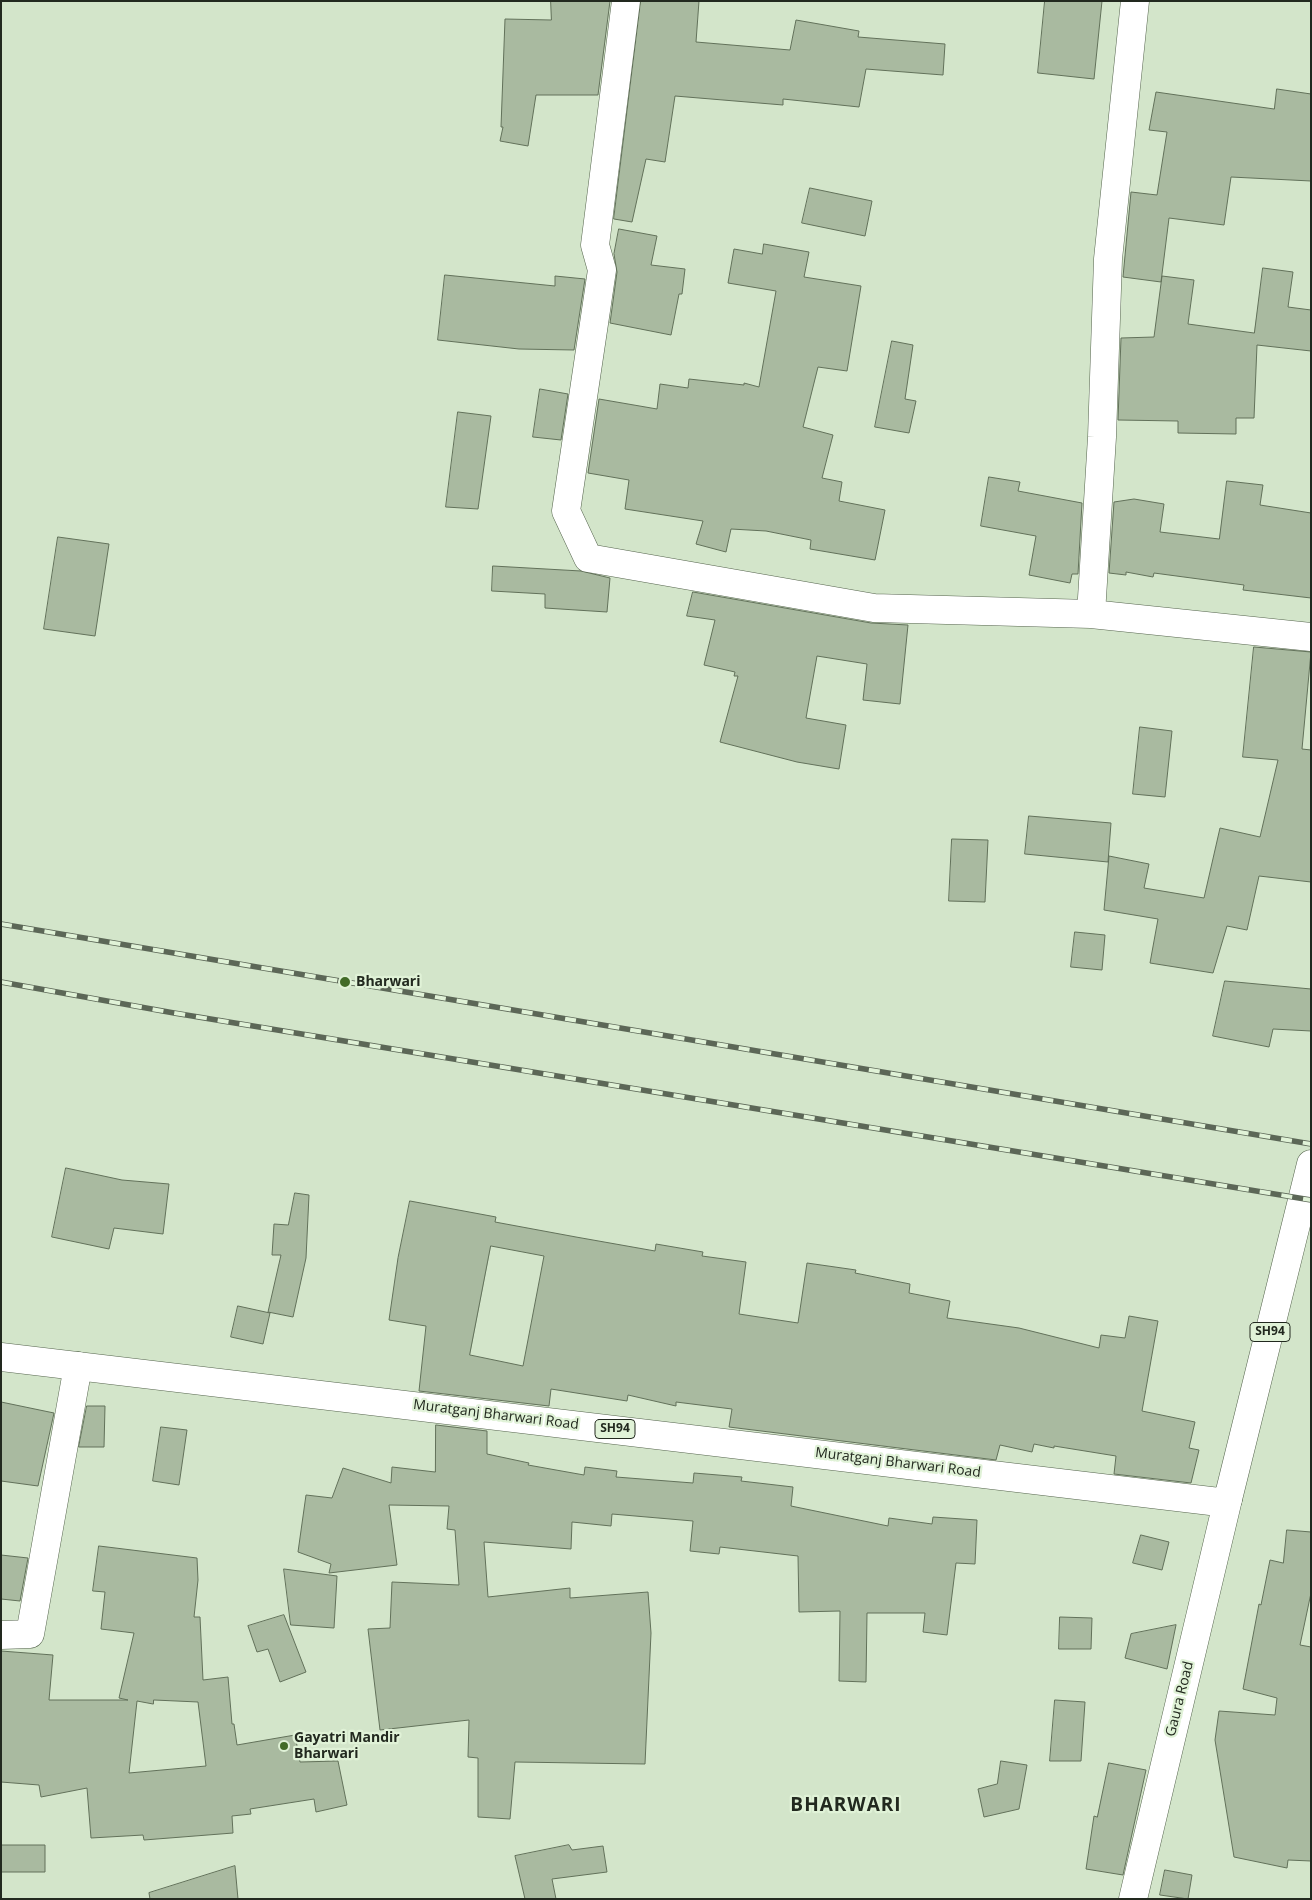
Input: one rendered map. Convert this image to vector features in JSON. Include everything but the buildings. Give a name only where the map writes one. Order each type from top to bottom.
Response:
[{"type":"street","points":[[626,1],[595,245],[602,270],[566,511],[588,558],[874,608],[1091,614],[1311,638]]},
{"type":"street","points":[[1091,614],[1102,437],[1108,259],[1135,1]]},
{"type":"street","name":"SH94","points":[[1228,1500],[1311,1164]]},
{"type":"street","name":"Muratganj Bharwari Road","points":[[1,1357],[1220,1502],[1228,1500]]},
{"type":"street","points":[[1,1635],[30,1634],[78,1366]]},
{"type":"street","name":"Gaura Road","points":[[1133,1899],[1228,1500]]},
{"type":"railway","points":[[1,924],[1311,1144]]},
{"type":"railway","points":[[1,982],[174,1013],[1311,1200]]},
{"type":"place","name":"Bharwari","points":[[345,982]]},
{"type":"place","name":"Gayatri Mandir Bharwari","points":[[284,1746]]},
{"type":"district","name":"BHARWARI","points":[[846,1806]]}]
